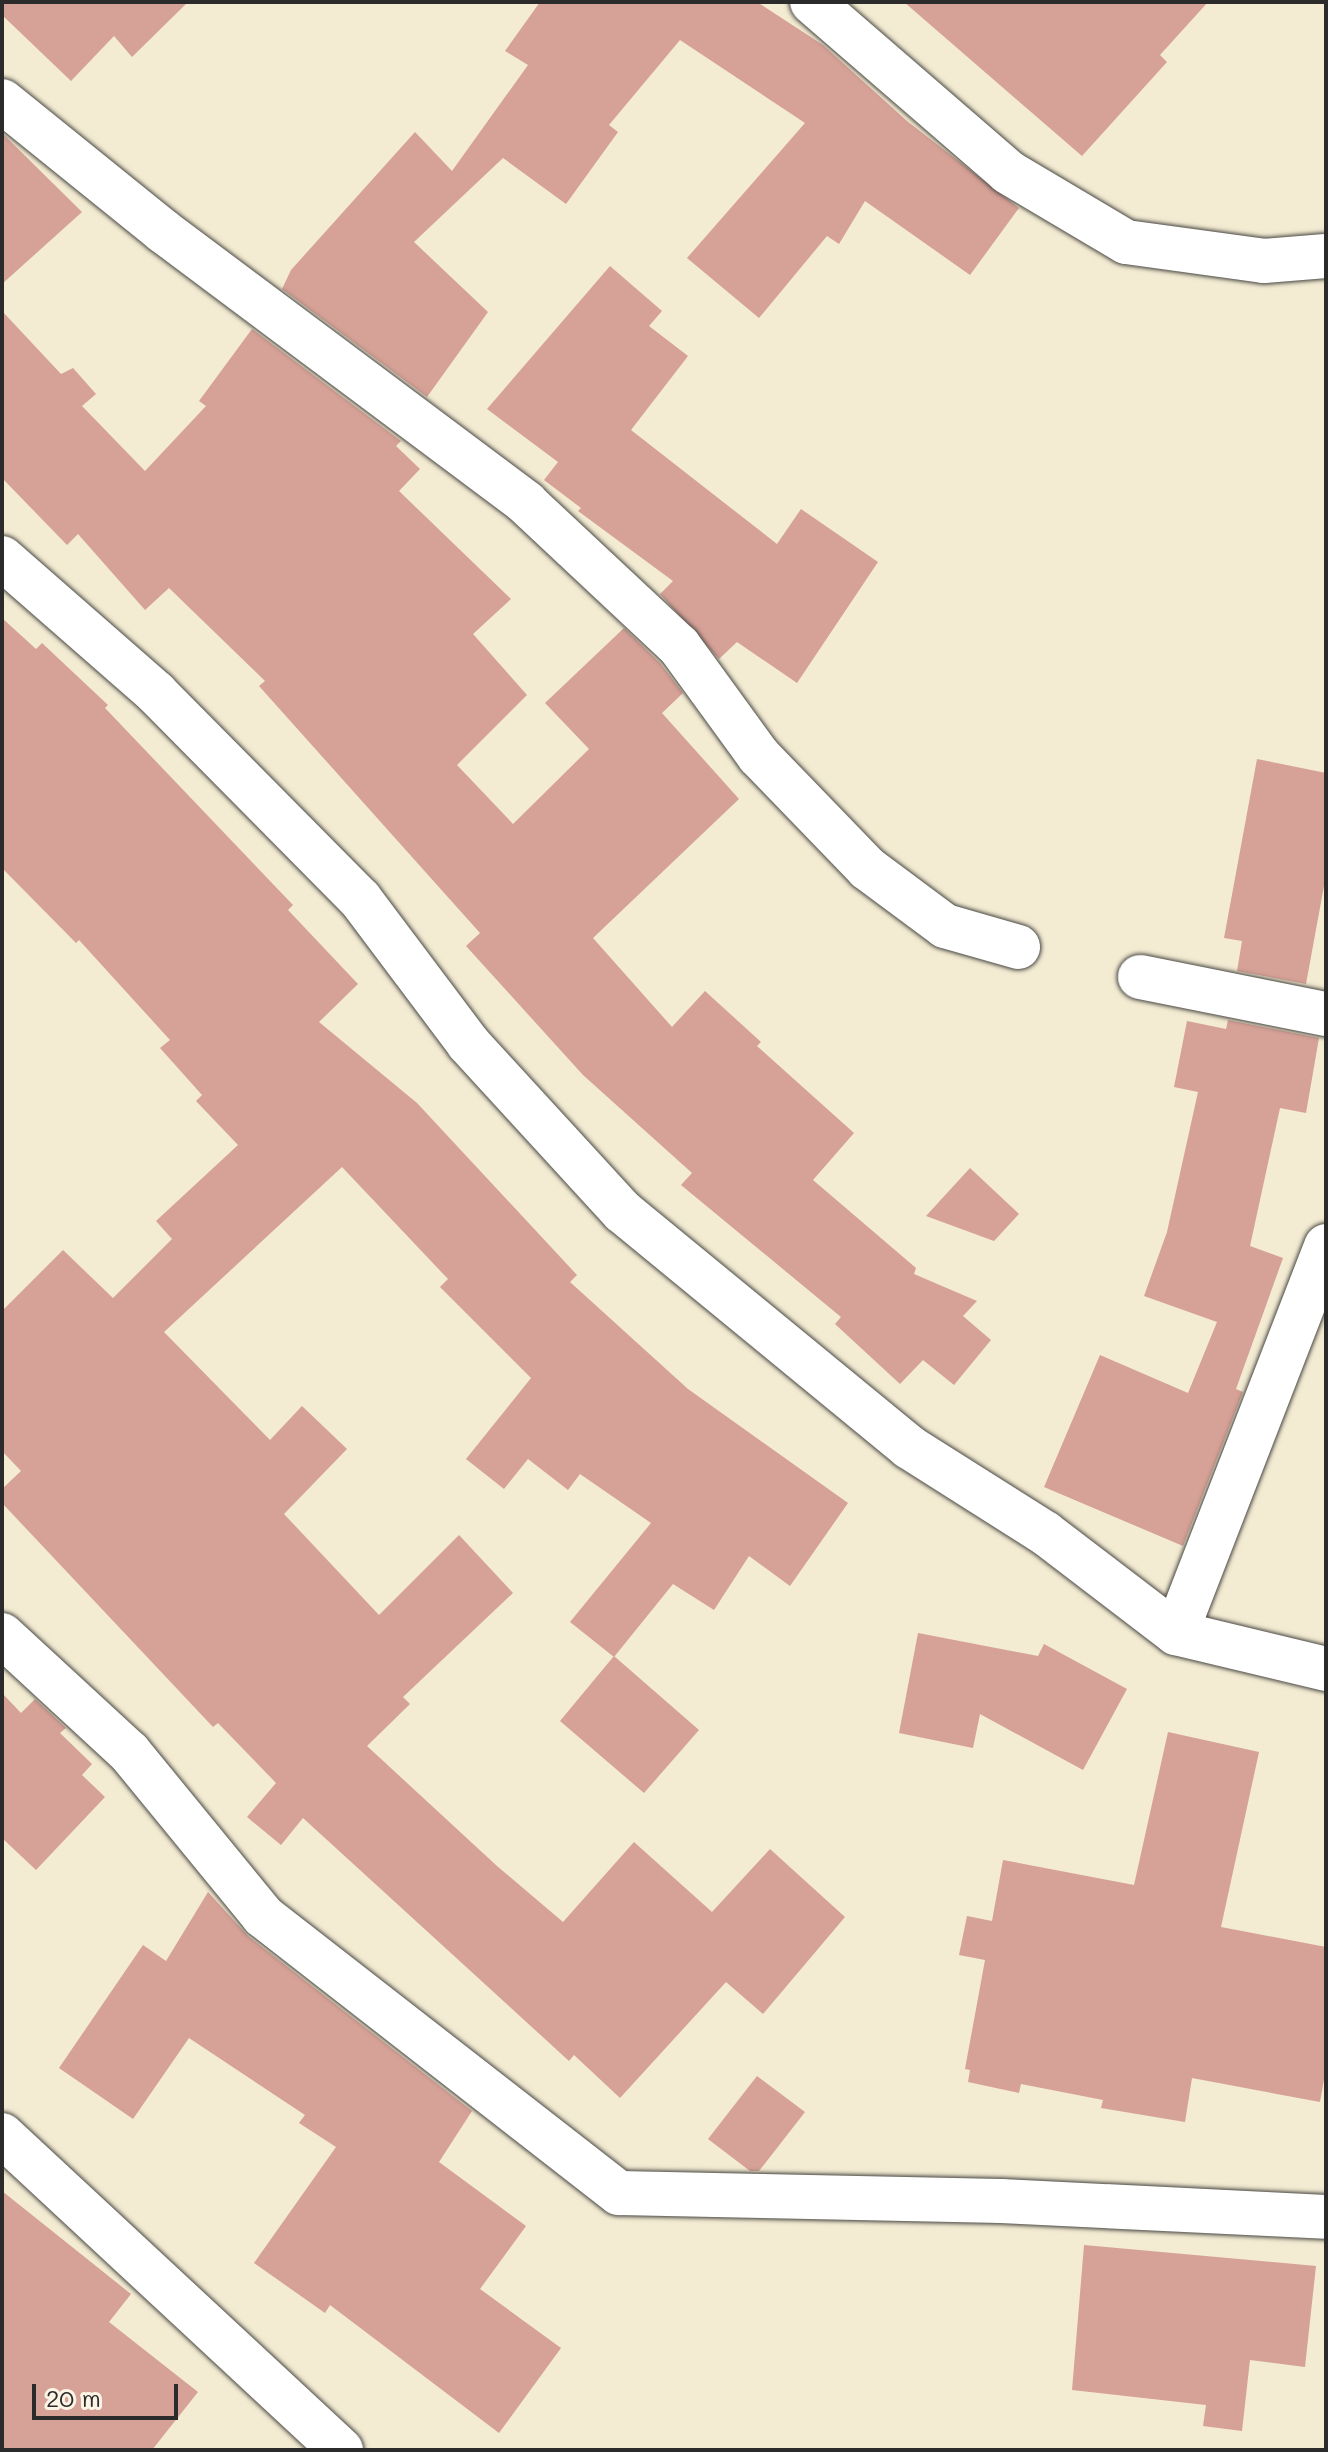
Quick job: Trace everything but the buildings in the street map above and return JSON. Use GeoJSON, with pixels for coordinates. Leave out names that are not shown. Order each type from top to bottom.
{"type":"FeatureCollection","features":[{"type":"Feature","properties":{"kind":"street"},"geometry":{"type":"LineString","coordinates":[[812,2],[1008,172],[1126,242],[1264,261],[1326,256]]}},
{"type":"Feature","properties":{"kind":"street"},"geometry":{"type":"LineString","coordinates":[[2,101],[163,231],[526,503],[679,646],[759,756],[867,868],[945,926],[1018,947]]}},
{"type":"Feature","properties":{"kind":"street"},"geometry":{"type":"LineString","coordinates":[[2,558],[156,693],[360,899],[468,1043],[623,1212],[909,1447],[1045,1533],[1176,1633],[1326,1669]]}},
{"type":"Feature","properties":{"kind":"street"},"geometry":{"type":"LineString","coordinates":[[1140,977],[1326,1014]]}},
{"type":"Feature","properties":{"kind":"street"},"geometry":{"type":"LineString","coordinates":[[1176,1633],[1326,1246]]}},
{"type":"Feature","properties":{"kind":"street"},"geometry":{"type":"LineString","coordinates":[[2,1635],[129,1752],[263,1916],[619,2193],[1001,2201],[1326,2217]]}},
{"type":"Feature","properties":{"kind":"street"},"geometry":{"type":"LineString","coordinates":[[2,2135],[341,2450]]}}]}
